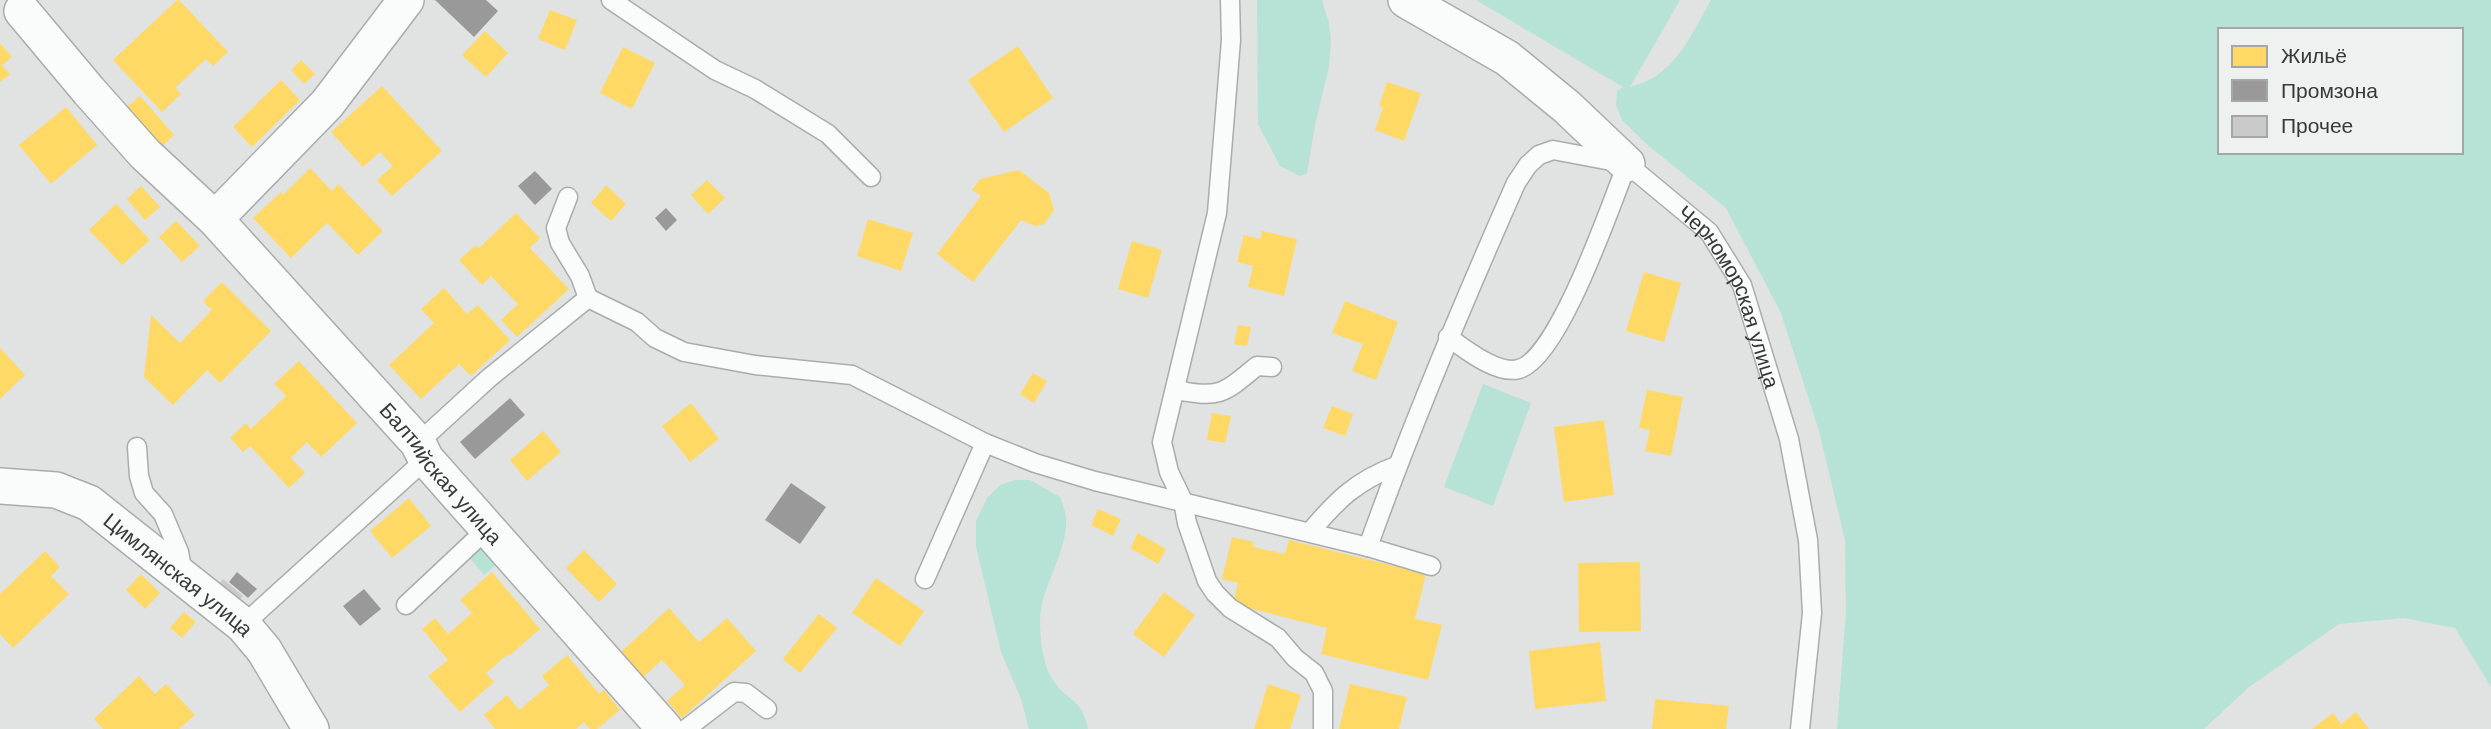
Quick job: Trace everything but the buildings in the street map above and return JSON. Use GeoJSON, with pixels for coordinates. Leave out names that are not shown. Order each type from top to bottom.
{"type":"FeatureCollection","features":[{"type":"Feature","properties":{"kind":"street"},"geometry":{"type":"LineString","coordinates":[[215,219],[327,104],[406,0]]}},
{"type":"Feature","properties":{"kind":"street","name":"Черноморская улица"},"geometry":{"type":"LineString","coordinates":[[1406,0],[1507,58],[1567,107],[1628,164]]}},
{"type":"Feature","properties":{"kind":"street","name":"Балтийская улица"},"geometry":{"type":"LineString","coordinates":[[22,11],[145,154],[215,219],[665,729]]}},
{"type":"Feature","properties":{"kind":"street","name":"Цимлянская улица"},"geometry":{"type":"LineString","coordinates":[[0,486],[56,491],[89,503],[184,577],[243,625],[264,650],[311,729]]}},
{"type":"Feature","properties":{"kind":"lane"},"geometry":{"type":"LineString","coordinates":[[611,0],[715,70],[755,89],[828,134],[871,177]]}},
{"type":"Feature","properties":{"kind":"lane"},"geometry":{"type":"LineString","coordinates":[[1230,0],[1231,40],[1217,213],[1163,442],[1169,472],[1183,501],[1187,523],[1207,581],[1230,608],[1278,638],[1295,658],[1314,673],[1322,691],[1323,729]]}},
{"type":"Feature","properties":{"kind":"lane"},"geometry":{"type":"LineString","coordinates":[[1368,547],[1396,467],[1448,337],[1516,183],[1528,165],[1539,155],[1553,150],[1628,164],[1582,277],[1553,336],[1532,363],[1517,370],[1492,365],[1448,337]]}},
{"type":"Feature","properties":{"kind":"lane","name":"Черноморская улица"},"geometry":{"type":"LineString","coordinates":[[1628,164],[1709,232],[1742,285],[1755,326],[1789,439],[1808,540],[1812,613],[1800,729]]}},
{"type":"Feature","properties":{"kind":"lane"},"geometry":{"type":"LineString","coordinates":[[568,197],[556,228],[559,243],[580,276],[588,298],[637,322],[655,338],[684,352],[755,365],[852,375],[985,443],[1035,463],[1095,481],[1368,547],[1431,566]]}},
{"type":"Feature","properties":{"kind":"lane"},"geometry":{"type":"LineString","coordinates":[[243,625],[422,451],[489,378],[588,298]]}},
{"type":"Feature","properties":{"kind":"lane"},"geometry":{"type":"LineString","coordinates":[[1175,390],[1217,395],[1229,389],[1257,366],[1272,367]]}},
{"type":"Feature","properties":{"kind":"lane"},"geometry":{"type":"LineString","coordinates":[[925,579],[985,443]]}},
{"type":"Feature","properties":{"kind":"lane"},"geometry":{"type":"LineString","coordinates":[[137,447],[139,476],[144,493],[163,514],[180,552],[184,577]]}},
{"type":"Feature","properties":{"kind":"lane"},"geometry":{"type":"LineString","coordinates":[[1310,532],[1334,503],[1353,486],[1370,476],[1396,467]]}},
{"type":"Feature","properties":{"kind":"lane"},"geometry":{"type":"LineString","coordinates":[[406,605],[487,529]]}},
{"type":"Feature","properties":{"kind":"lane"},"geometry":{"type":"LineString","coordinates":[[686,729],[734,692],[746,693],[767,709]]}},
{"type":"Feature","properties":{"kind":"green space"},"geometry":{"type":"Polygon","coordinates":[[[1257,0],[1322,0],[1329,23],[1329,66],[1307,173],[1300,176],[1280,166],[1258,124],[1257,0]]]}},
{"type":"Feature","properties":{"kind":"green space"},"geometry":{"type":"Polygon","coordinates":[[[1476,0],[1680,0],[1630,87],[1645,82],[1669,65],[1688,41],[1711,0],[2491,0],[2491,687],[2455,628],[2404,618],[2339,624],[2249,687],[2204,729],[1837,729],[1846,611],[1845,540],[1819,431],[1781,313],[1726,208],[1644,142],[1622,120],[1616,105],[1617,91],[1623,87],[1476,0]]]}},
{"type":"Feature","properties":{"kind":"green space"},"geometry":{"type":"Polygon","coordinates":[[[1483,384],[1531,403],[1493,506],[1444,487],[1483,384]]]}},
{"type":"Feature","properties":{"kind":"green space"},"geometry":{"type":"Polygon","coordinates":[[[1015,480],[1030,480],[1060,497],[1064,510],[1066,517],[1063,544],[1041,607],[1041,637],[1045,662],[1051,677],[1079,706],[1088,729],[1029,729],[1021,699],[1001,652],[976,546],[976,521],[987,498],[1000,485],[1015,480]]]}},
{"type":"Feature","properties":{"kind":"green space"},"geometry":{"type":"Polygon","coordinates":[[[486,542],[502,560],[484,575],[469,557],[486,542]]]}}]}
